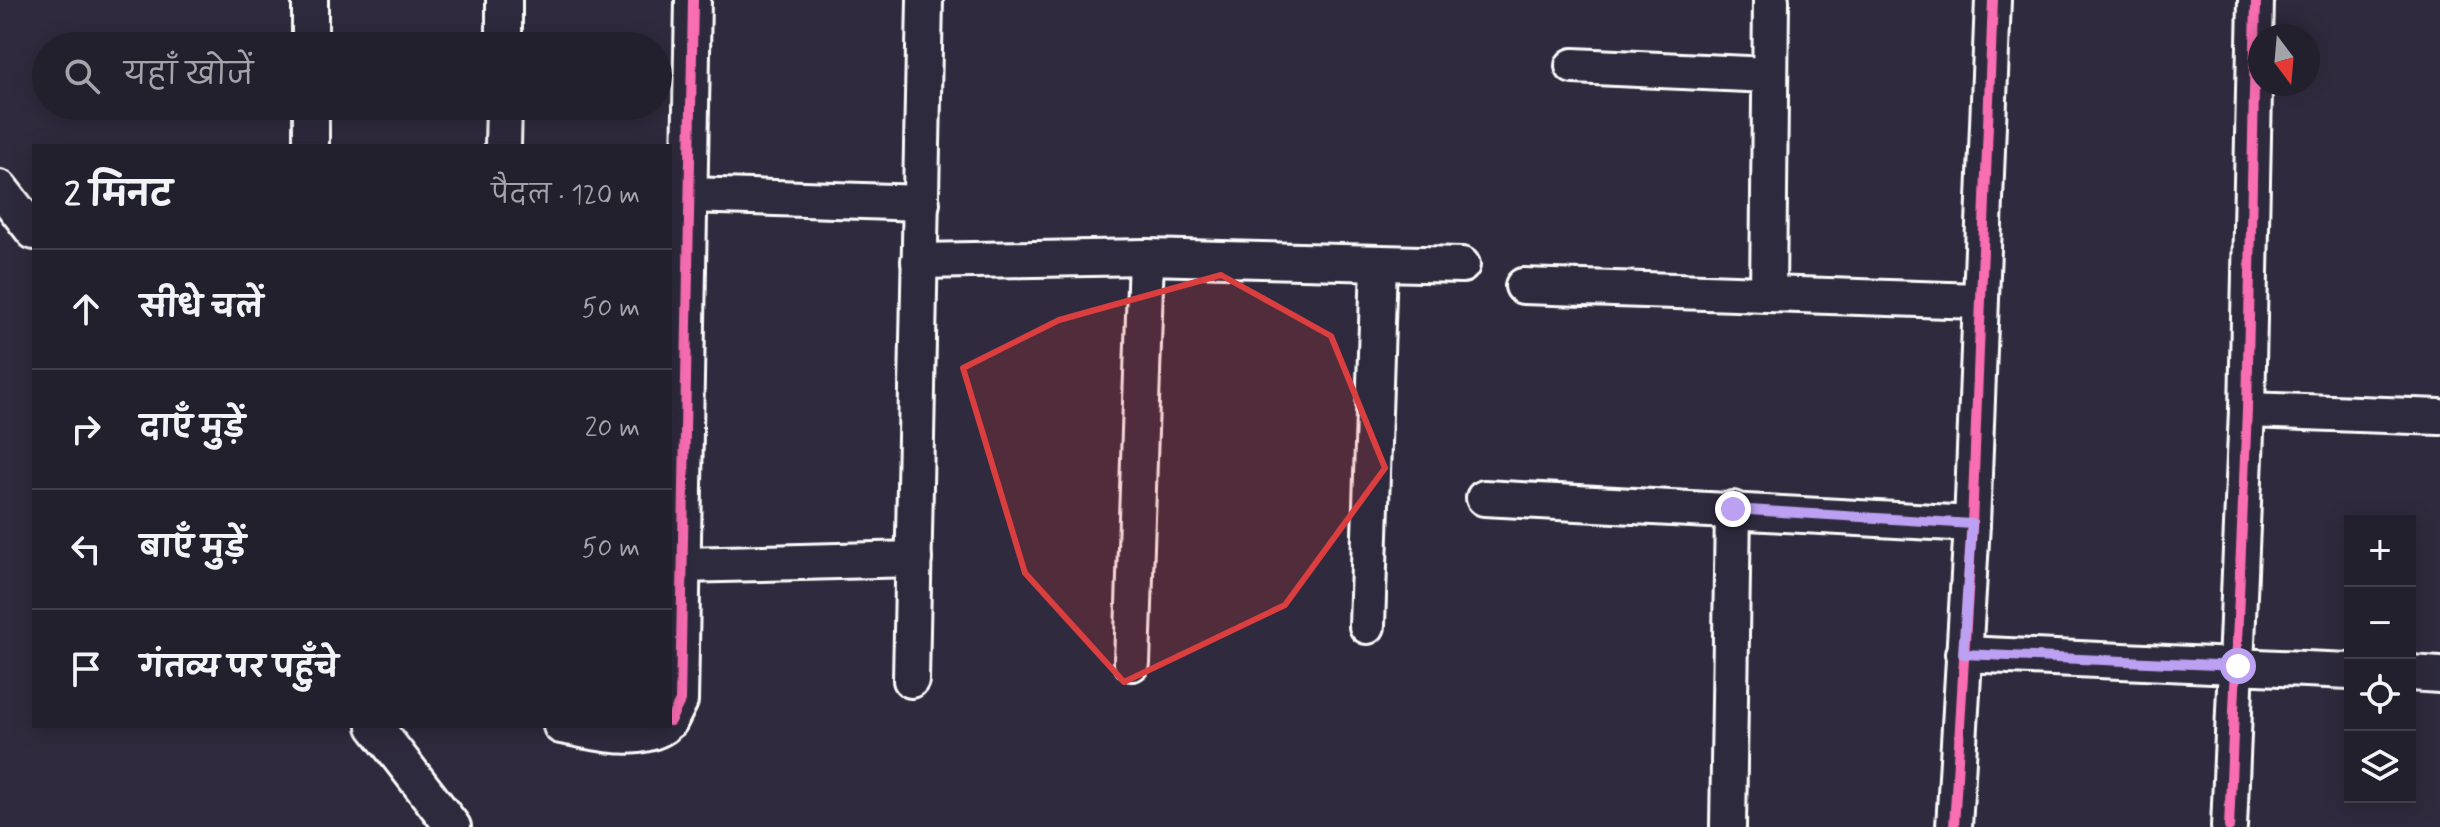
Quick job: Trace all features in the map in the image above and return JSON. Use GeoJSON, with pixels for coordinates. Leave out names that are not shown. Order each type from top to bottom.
{"type":"FeatureCollection","features":[{"type":"Feature","properties":{"kind":"street"},"geometry":{"type":"LineString","coordinates":[[310,0],[310,32]]}},
{"type":"Feature","properties":{"kind":"street"},"geometry":{"type":"LineString","coordinates":[[504,0],[504,32]]}},
{"type":"Feature","properties":{"kind":"street"},"geometry":{"type":"LineString","coordinates":[[672,717],[680,701],[693,0]]}},
{"type":"Feature","properties":{"kind":"street"},"geometry":{"type":"LineString","coordinates":[[911,680],[925,0]]}},
{"type":"Feature","properties":{"kind":"street"},"geometry":{"type":"LineString","coordinates":[[1768,293],[1771,0]]}},
{"type":"Feature","properties":{"kind":"street"},"geometry":{"type":"LineString","coordinates":[[1954,827],[1972,524],[1993,0]]}},
{"type":"Feature","properties":{"kind":"street"},"geometry":{"type":"LineString","coordinates":[[2229,827],[2247,410],[2256,0]]}},
{"type":"Feature","properties":{"kind":"street"},"geometry":{"type":"LineString","coordinates":[[1573,66],[1769,75]]}},
{"type":"Feature","properties":{"kind":"street"},"geometry":{"type":"LineString","coordinates":[[311,120],[311,144]]}},
{"type":"Feature","properties":{"kind":"street"},"geometry":{"type":"LineString","coordinates":[[503,144],[504,120]]}},
{"type":"Feature","properties":{"kind":"street"},"geometry":{"type":"LineString","coordinates":[[0,188],[32,229]]}},
{"type":"Feature","properties":{"kind":"street"},"geometry":{"type":"LineString","coordinates":[[690,195],[922,203]]}},
{"type":"Feature","properties":{"kind":"street"},"geometry":{"type":"LineString","coordinates":[[919,261],[1146,257],[1462,265]]}},
{"type":"Feature","properties":{"kind":"street"},"geometry":{"type":"LineString","coordinates":[[1132,663],[1146,257]]}},
{"type":"Feature","properties":{"kind":"street"},"geometry":{"type":"LineString","coordinates":[[1367,626],[1379,263]]}},
{"type":"Feature","properties":{"kind":"street"},"geometry":{"type":"LineString","coordinates":[[1523,286],[1979,301]]}},
{"type":"Feature","properties":{"kind":"street"},"geometry":{"type":"LineString","coordinates":[[2247,410],[2440,417]]}},
{"type":"Feature","properties":{"kind":"street"},"geometry":{"type":"LineString","coordinates":[[1484,498],[1972,524]]}},
{"type":"Feature","properties":{"kind":"street"},"geometry":{"type":"LineString","coordinates":[[1728,827],[1733,509]]}},
{"type":"Feature","properties":{"kind":"street"},"geometry":{"type":"LineString","coordinates":[[682,565],[914,559]]}},
{"type":"Feature","properties":{"kind":"street"},"geometry":{"type":"LineString","coordinates":[[1963,654],[2344,671]]}},
{"type":"Feature","properties":{"kind":"street"},"geometry":{"type":"LineString","coordinates":[[2416,673],[2440,675]]}},
{"type":"Feature","properties":{"kind":"street"},"geometry":{"type":"LineString","coordinates":[[377,728],[453,827]]}},
{"type":"Feature","properties":{"kind":"street"},"geometry":{"type":"LineString","coordinates":[[574,728],[639,735],[658,728]]}},
{"type":"Feature","properties":{"kind":"highlighted area"},"geometry":{"type":"Polygon","coordinates":[[[1221,275],[1331,336],[1385,468],[1285,605],[1124,682],[1025,573],[963,368],[1059,320],[1221,275]]]}},
{"type":"Feature","properties":{"kind":"cycle path"},"geometry":{"type":"LineString","coordinates":[[672,717],[680,701],[693,0]]}},
{"type":"Feature","properties":{"kind":"cycle path"},"geometry":{"type":"LineString","coordinates":[[1954,827],[1972,524],[1993,0]]}},
{"type":"Feature","properties":{"kind":"cycle path"},"geometry":{"type":"LineString","coordinates":[[2229,827],[2247,410],[2256,0]]}},
{"type":"Feature","properties":{"kind":"route"},"geometry":{"type":"LineString","coordinates":[[1733,509],[1972,524],[1963,654],[2238,666]]}}]}
